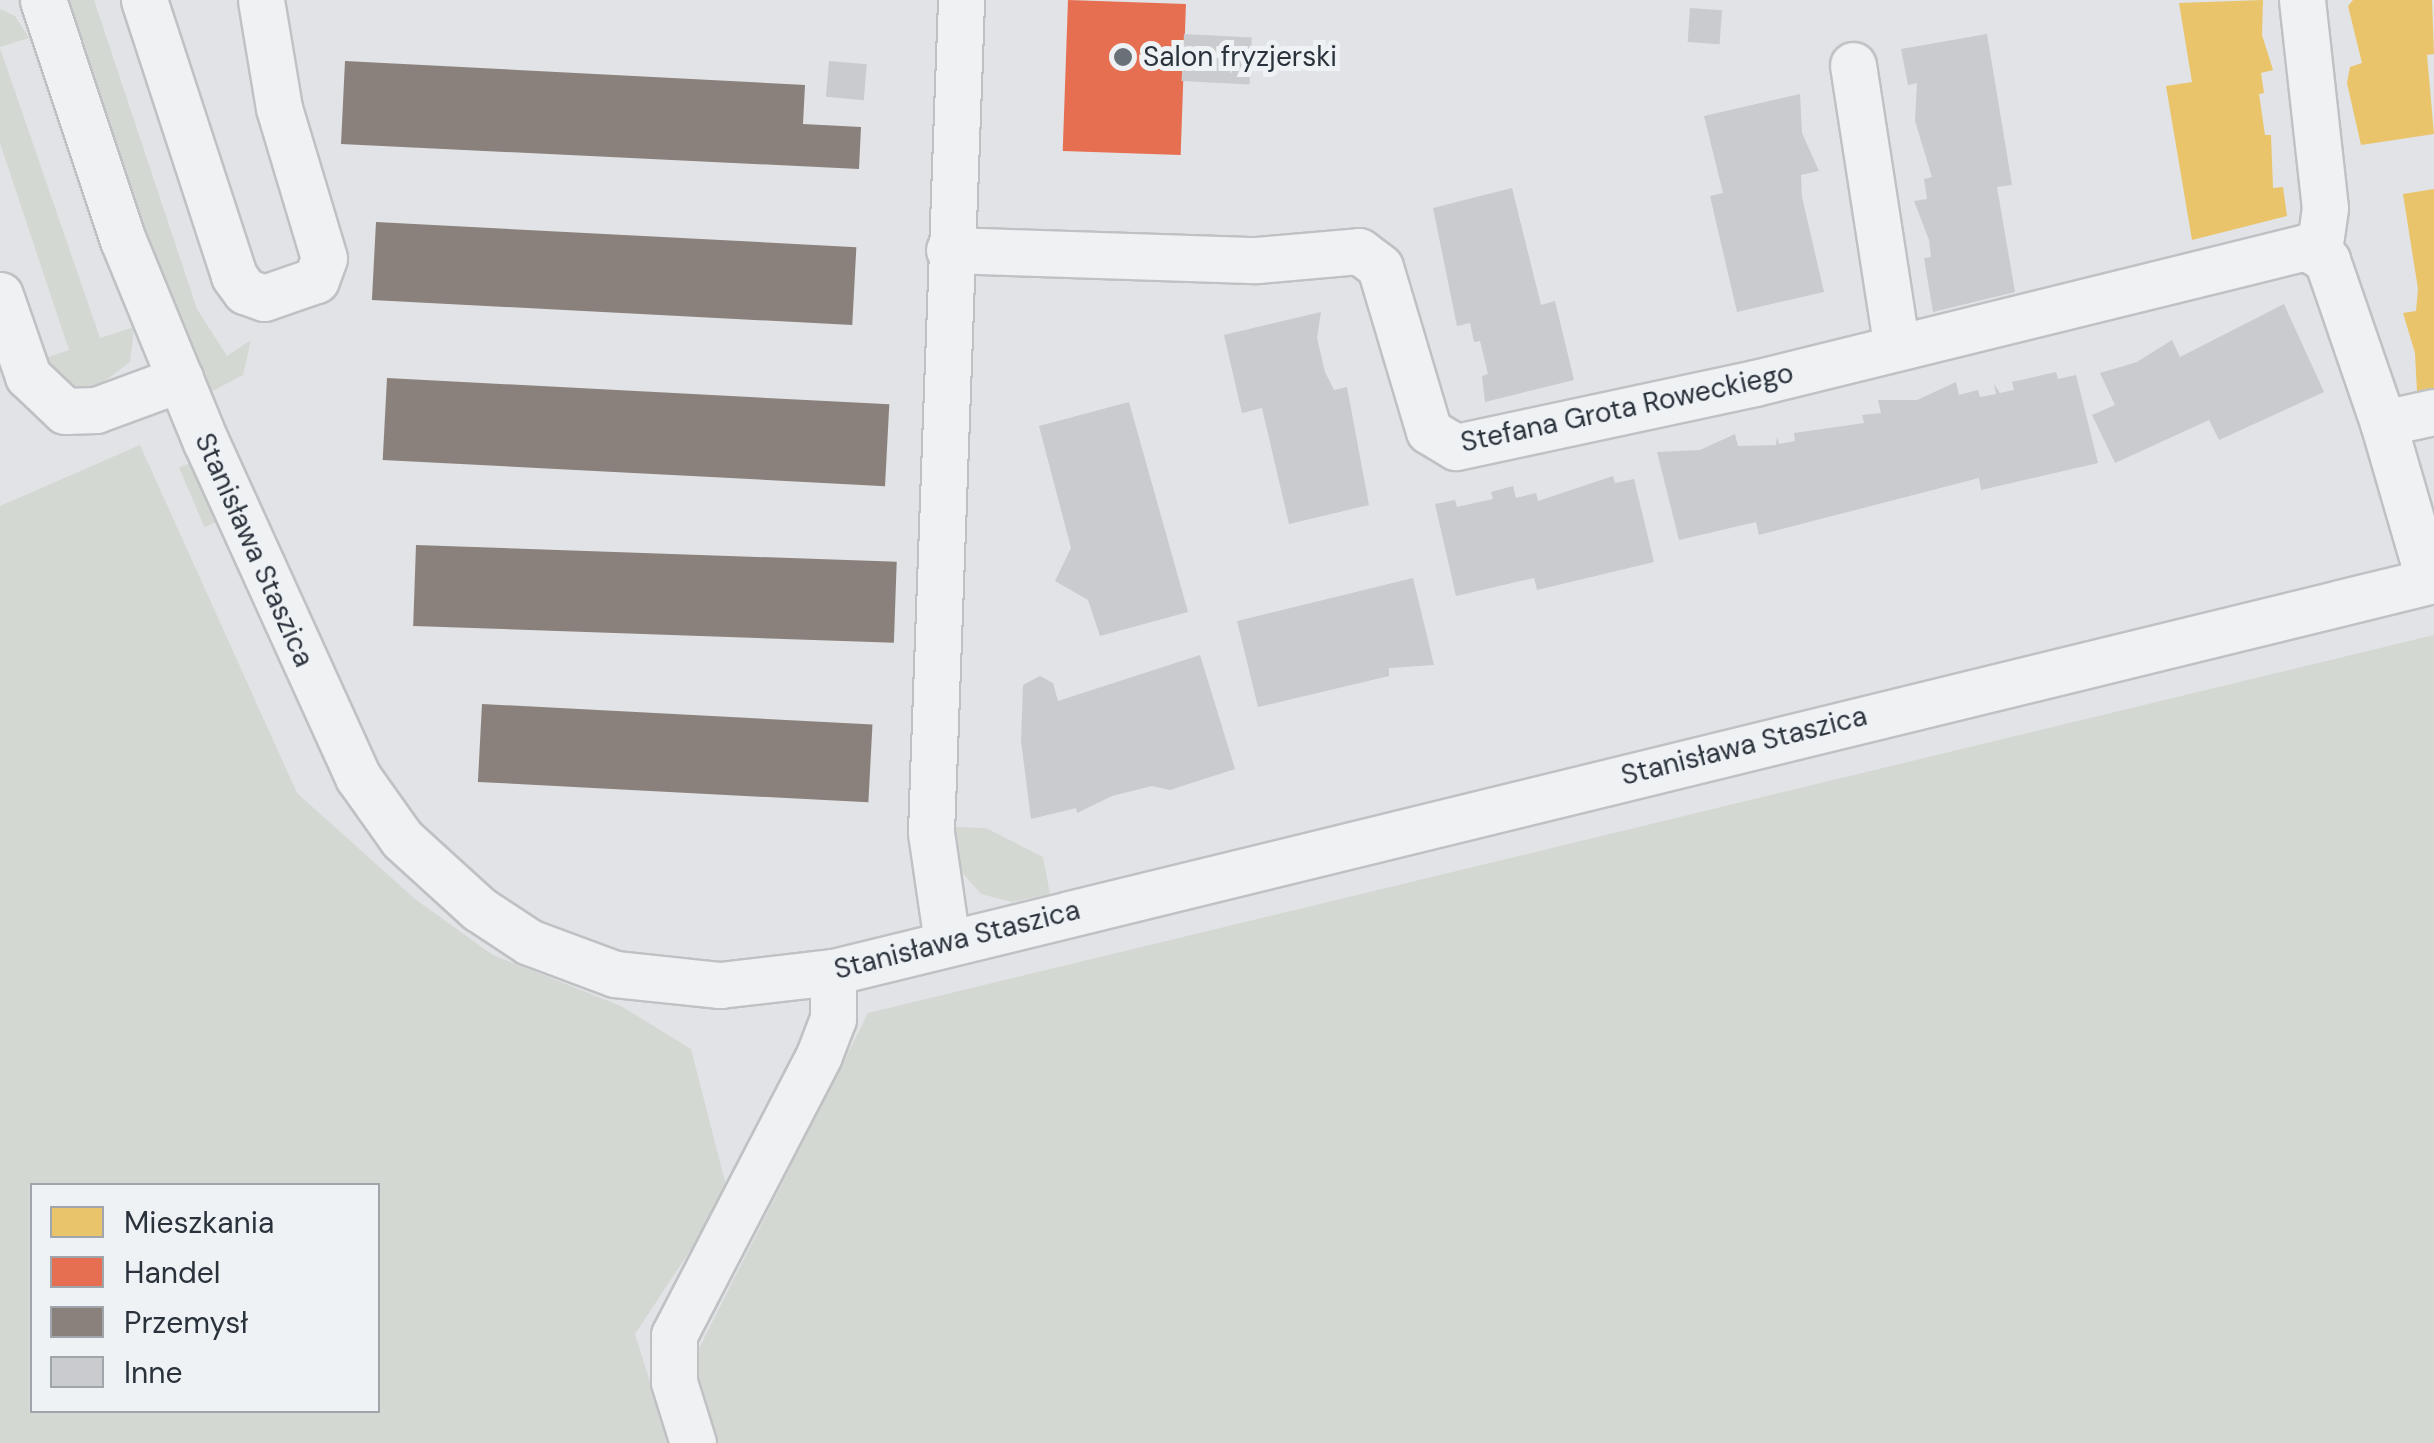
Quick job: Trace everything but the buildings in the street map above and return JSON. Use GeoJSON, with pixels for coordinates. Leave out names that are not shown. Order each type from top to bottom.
{"type":"FeatureCollection","features":[{"type":"Feature","properties":{"kind":"street","name":"Stanisława Staszica"},"geometry":{"type":"LineString","coordinates":[[43,0],[123,240],[180,379],[358,777],[426,864],[529,942],[615,974],[720,985],[833,972],[2432,580]]}},
{"type":"Feature","properties":{"kind":"street"},"geometry":{"type":"LineString","coordinates":[[144,0],[234,276],[245,291],[264,298],[316,280],[324,258],[279,108],[261,0]]}},
{"type":"Feature","properties":{"kind":"street"},"geometry":{"type":"LineString","coordinates":[[947,942],[931,832],[948,250],[960,0]]}},
{"type":"Feature","properties":{"kind":"street"},"geometry":{"type":"LineString","coordinates":[[2302,0],[2324,208],[2319,250],[2383,422],[2432,580]]}},
{"type":"Feature","properties":{"kind":"street"},"geometry":{"type":"LineString","coordinates":[[1853,65],[1897,348]]}},
{"type":"Feature","properties":{"kind":"street","name":"Stefana Grota Roweckiego"},"geometry":{"type":"LineString","coordinates":[[948,250],[1257,260],[1359,252],[1380,268],[1429,431],[1456,447],[1897,348],[2270,252],[2319,250]]}},
{"type":"Feature","properties":{"kind":"street"},"geometry":{"type":"LineString","coordinates":[[0,295],[28,376],[65,411],[96,410],[180,379]]}},
{"type":"Feature","properties":{"kind":"street"},"geometry":{"type":"LineString","coordinates":[[2383,422],[2434,412]]}},
{"type":"Feature","properties":{"kind":"street"},"geometry":{"type":"LineString","coordinates":[[693,1443],[674,1382],[674,1335],[827,1037],[836,1004],[833,972]]}},
{"type":"Feature","properties":{"kind":"shaded area"},"geometry":{"type":"Polygon","coordinates":[[[62,0],[94,0],[197,309],[227,356],[251,340],[243,375],[207,394],[168,303],[62,0]]]}},
{"type":"Feature","properties":{"kind":"shaded area"},"geometry":{"type":"Polygon","coordinates":[[[0,9],[15,16],[29,38],[0,47],[0,9]]]}},
{"type":"Feature","properties":{"kind":"shaded area"},"geometry":{"type":"Polygon","coordinates":[[[0,48],[100,338],[134,327],[130,362],[98,386],[67,386],[42,359],[69,350],[0,143],[0,48]]]}},
{"type":"Feature","properties":{"kind":"shaded area"},"geometry":{"type":"Polygon","coordinates":[[[140,445],[297,793],[415,899],[493,955],[621,1006],[691,1049],[728,1193],[635,1334],[669,1443],[0,1443],[0,506],[140,445]]]}},
{"type":"Feature","properties":{"kind":"shaded area"},"geometry":{"type":"Polygon","coordinates":[[[192,462],[217,522],[205,527],[179,467],[192,462]]]}},
{"type":"Feature","properties":{"kind":"shaded area"},"geometry":{"type":"Polygon","coordinates":[[[2434,635],[2434,1443],[715,1443],[690,1366],[868,1013],[2434,635]]]}},
{"type":"Feature","properties":{"kind":"shaded area"},"geometry":{"type":"Polygon","coordinates":[[[951,827],[986,828],[1043,857],[1050,894],[1012,902],[981,894],[952,861],[951,827]]]}},
{"type":"Feature","properties":{"kind":"place","name":"Salon fryzjerski"},"geometry":{"type":"Point","coordinates":[1123,57]}}]}
